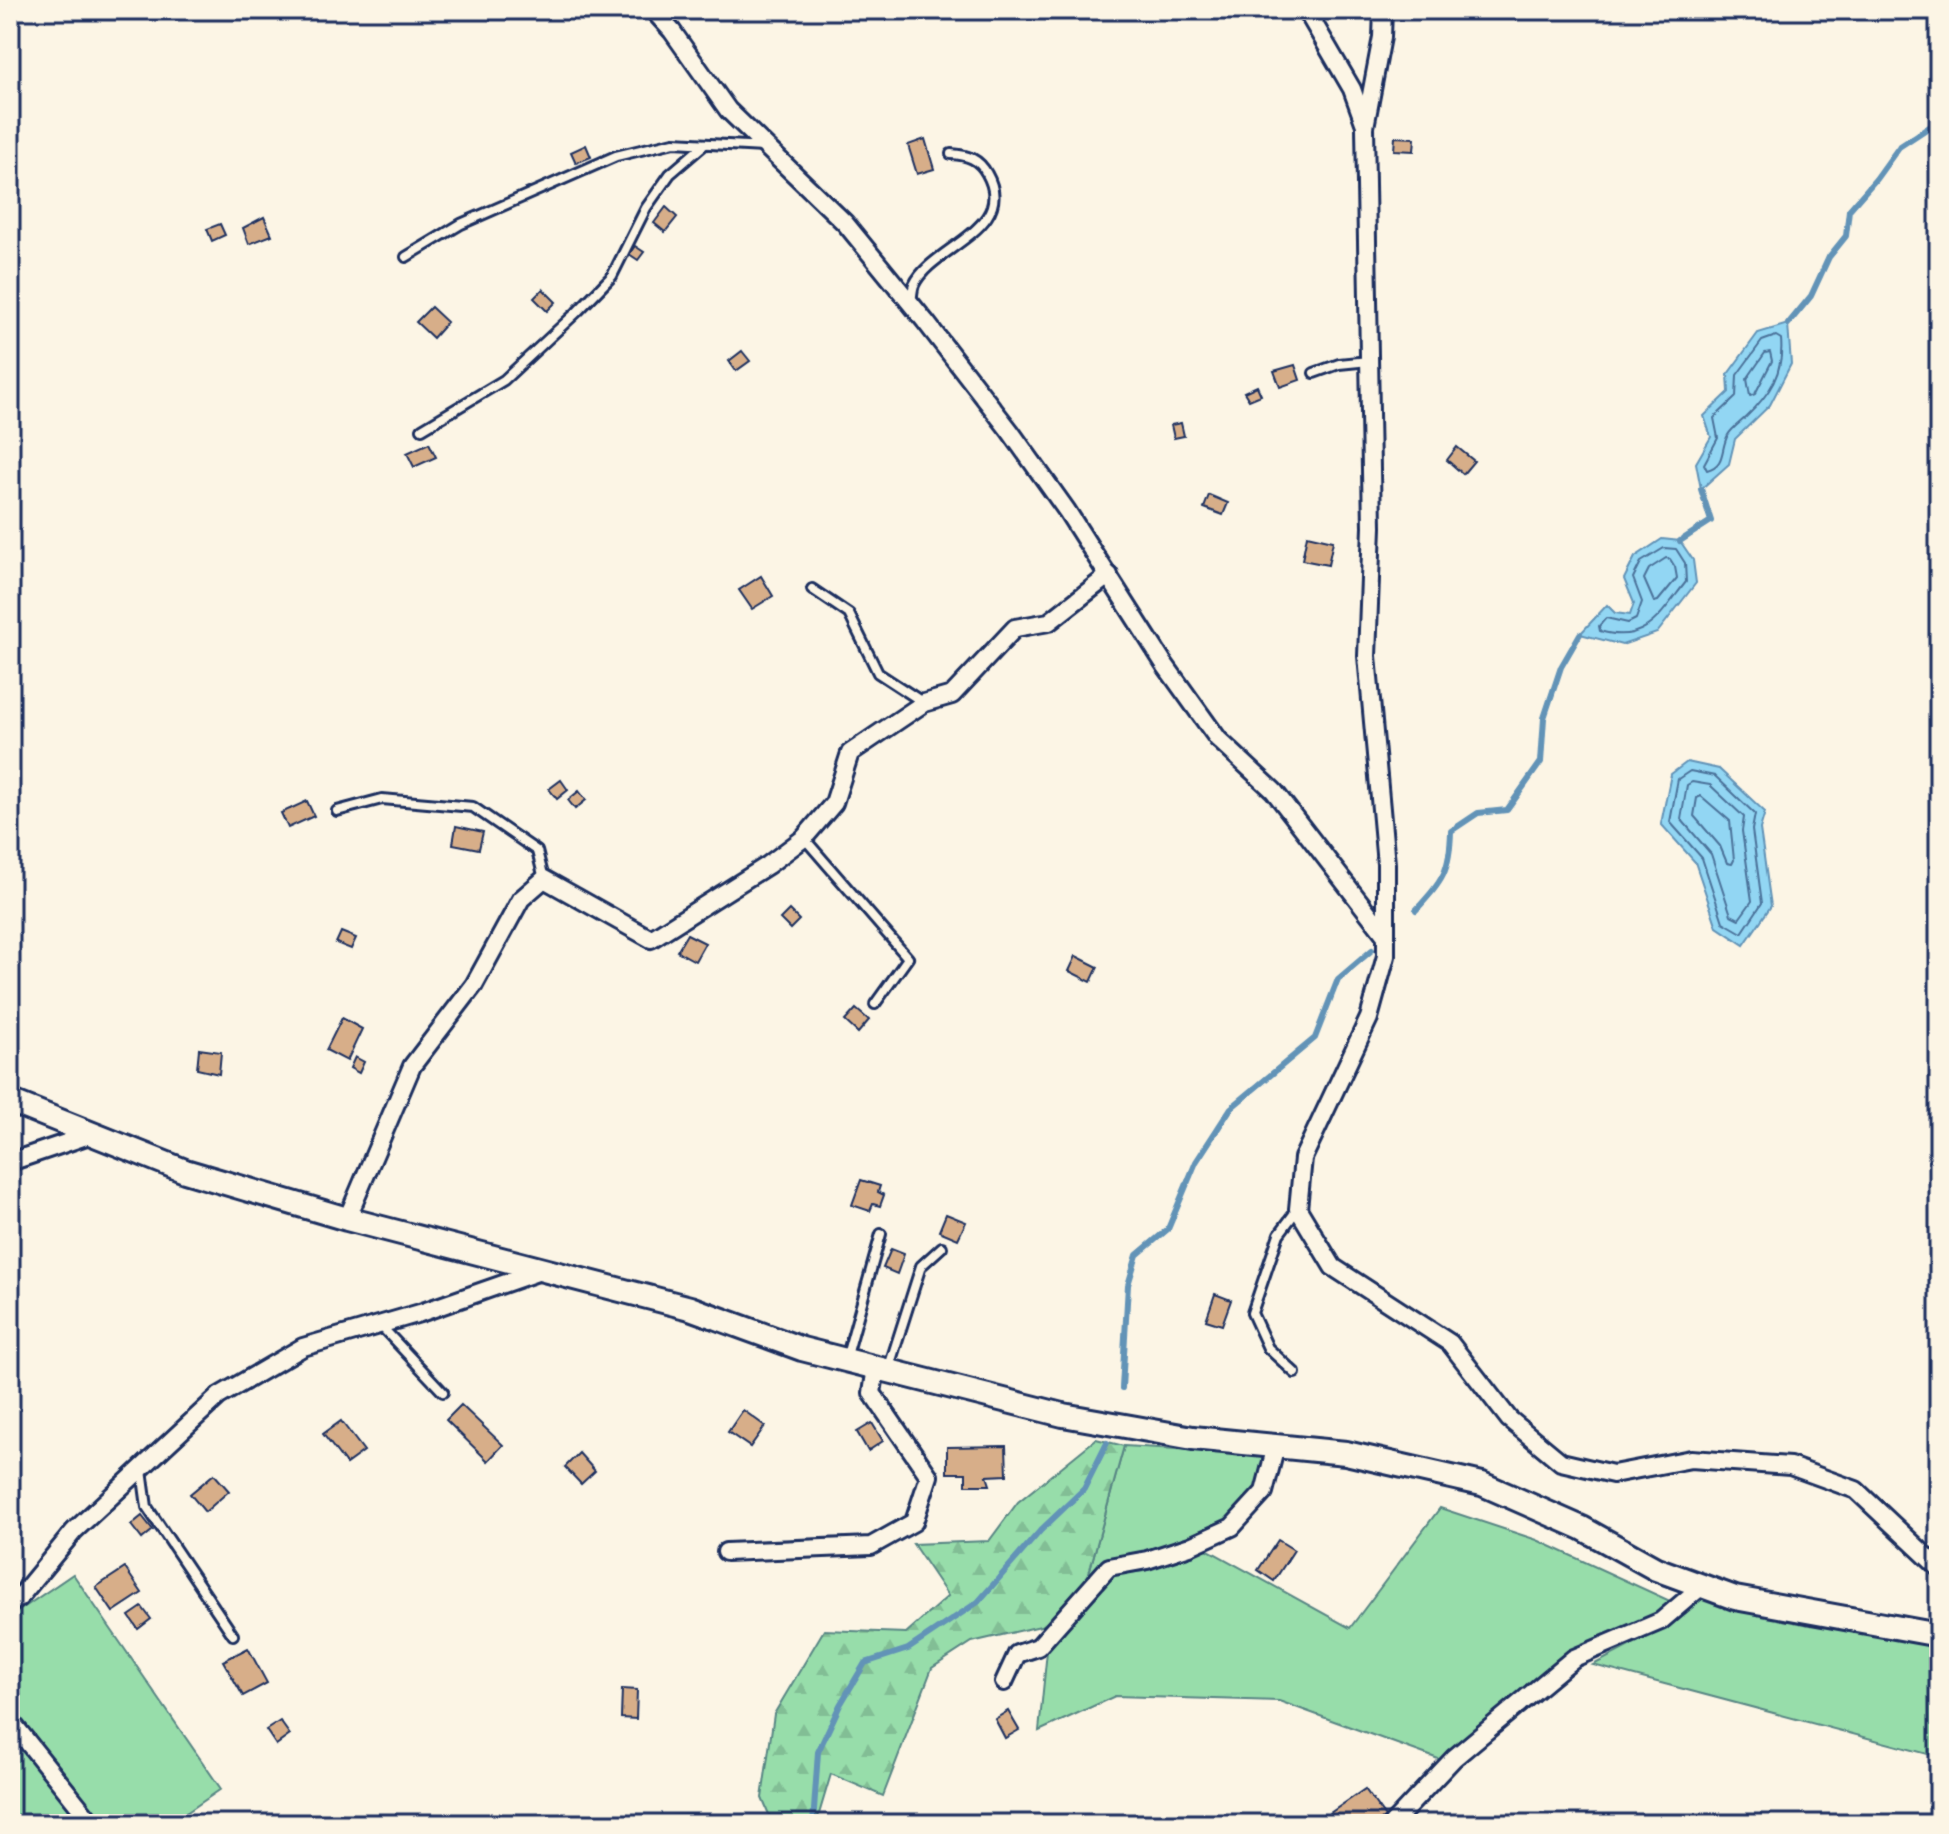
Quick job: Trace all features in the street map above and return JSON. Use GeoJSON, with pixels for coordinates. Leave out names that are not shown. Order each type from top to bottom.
{"type":"FeatureCollection","features":[{"type":"Feature","properties":{"kind":"street"},"geometry":{"type":"LineString","coordinates":[[653,10],[672,31],[728,110],[845,223],[911,304],[1010,431],[1109,575],[1165,665],[1218,739],[1274,791],[1386,936]]}},
{"type":"Feature","properties":{"kind":"street"},"geometry":{"type":"LineString","coordinates":[[1306,10],[1352,89],[1365,127]]}},
{"type":"Feature","properties":{"kind":"street"},"geometry":{"type":"LineString","coordinates":[[1383,10],[1382,37],[1365,127],[1372,527],[1367,656],[1386,864],[1386,956],[1369,1018],[1303,1158],[1298,1209],[1333,1267],[1450,1343],[1509,1419],[1561,1462],[1613,1474],[1691,1459],[1790,1466],[1856,1490],[1939,1568]]}},
{"type":"Feature","properties":{"kind":"street"},"geometry":{"type":"LineString","coordinates":[[347,1219],[412,1066],[474,985],[521,899],[544,879],[651,939],[768,865],[804,838],[834,803],[850,753],[924,703],[952,695],[1015,628],[1049,622],[1109,575]]}},
{"type":"Feature","properties":{"kind":"street"},"geometry":{"type":"LineString","coordinates":[[10,1101],[185,1171],[347,1219],[690,1308],[802,1349],[1063,1415],[1193,1438],[1346,1453],[1482,1484],[1582,1528],[1656,1569],[1735,1598],[1939,1635]]}},
{"type":"Feature","properties":{"kind":"street"},"geometry":{"type":"LineString","coordinates":[[10,1162],[95,1133]]}},
{"type":"Feature","properties":{"kind":"street"},"geometry":{"type":"LineString","coordinates":[[10,1604],[19,1598],[74,1531],[219,1396],[303,1347],[543,1270]]}},
{"type":"Feature","properties":{"kind":"street"},"geometry":{"type":"LineString","coordinates":[[726,1552],[871,1546],[914,1522],[929,1476],[872,1393],[882,1369]]}},
{"type":"Feature","properties":{"kind":"street"},"geometry":{"type":"LineString","coordinates":[[1004,1682],[1017,1654],[1038,1647],[1109,1567],[1147,1560],[1190,1546],[1232,1527],[1264,1492],[1276,1446]]}},
{"type":"Feature","properties":{"kind":"street"},"geometry":{"type":"LineString","coordinates":[[1392,1824],[1454,1758],[1574,1658],[1661,1621],[1702,1586]]}},
{"type":"Feature","properties":{"kind":"street"},"geometry":{"type":"LineString","coordinates":[[10,1720],[93,1824]]}},
{"type":"Feature","properties":{"kind":"lane"},"geometry":{"type":"LineString","coordinates":[[406,257],[461,224],[616,156],[674,142],[768,148]]}},
{"type":"Feature","properties":{"kind":"lane"},"geometry":{"type":"LineString","coordinates":[[422,429],[504,380],[577,312],[612,276],[646,208],[670,174],[705,144]]}},
{"type":"Feature","properties":{"kind":"lane"},"geometry":{"type":"LineString","coordinates":[[911,304],[914,284],[928,267],[980,226],[994,203],[993,184],[984,168],[969,155],[951,154]]}},
{"type":"Feature","properties":{"kind":"lane"},"geometry":{"type":"LineString","coordinates":[[1314,373],[1339,364],[1369,361]]}},
{"type":"Feature","properties":{"kind":"lane"},"geometry":{"type":"LineString","coordinates":[[812,589],[849,614],[878,673],[924,703]]}},
{"type":"Feature","properties":{"kind":"lane"},"geometry":{"type":"LineString","coordinates":[[337,811],[382,799],[473,807],[537,851],[544,879]]}},
{"type":"Feature","properties":{"kind":"lane"},"geometry":{"type":"LineString","coordinates":[[804,838],[908,958],[875,1004]]}},
{"type":"Feature","properties":{"kind":"lane"},"geometry":{"type":"LineString","coordinates":[[1295,1373],[1268,1348],[1252,1313],[1279,1234],[1298,1209]]}},
{"type":"Feature","properties":{"kind":"lane"},"geometry":{"type":"LineString","coordinates":[[846,1360],[881,1234]]}},
{"type":"Feature","properties":{"kind":"lane"},"geometry":{"type":"LineString","coordinates":[[882,1369],[921,1266],[942,1247]]}},
{"type":"Feature","properties":{"kind":"lane"},"geometry":{"type":"LineString","coordinates":[[379,1324],[443,1392]]}},
{"type":"Feature","properties":{"kind":"lane"},"geometry":{"type":"LineString","coordinates":[[142,1465],[147,1507],[233,1635]]}},
{"type":"Feature","properties":{"kind":"green space"},"geometry":{"type":"Polygon","coordinates":[[[1096,1439],[1124,1446],[1087,1580],[1049,1624],[972,1642],[932,1668],[883,1796],[831,1774],[816,1824],[773,1824],[762,1798],[774,1714],[824,1630],[906,1633],[948,1596],[913,1544],[989,1541],[1018,1502],[1096,1439]]]}},
{"type":"Feature","properties":{"kind":"green space"},"geometry":{"type":"Polygon","coordinates":[[[1124,1446],[1264,1454],[1257,1491],[1225,1523],[1146,1553],[1107,1559],[1087,1580],[1124,1446]]]}},
{"type":"Feature","properties":{"kind":"green space"},"geometry":{"type":"Polygon","coordinates":[[[1440,1508],[1537,1540],[1670,1601],[1653,1616],[1567,1653],[1444,1761],[1279,1701],[1115,1696],[1039,1731],[1048,1641],[1108,1575],[1145,1571],[1205,1548],[1350,1628],[1440,1508]]]}},
{"type":"Feature","properties":{"kind":"green space"},"geometry":{"type":"Polygon","coordinates":[[[73,1574],[221,1789],[170,1824],[10,1824],[10,1617],[73,1574]]]}},
{"type":"Feature","properties":{"kind":"green space"},"geometry":{"type":"Polygon","coordinates":[[[1703,1598],[1939,1645],[1939,1757],[1593,1665],[1664,1628],[1703,1598]]]}},
{"type":"Feature","properties":{"kind":"green space"},"geometry":{"type":"Polygon","coordinates":[[[689,1815],[771,1818],[773,1824],[586,1824],[622,1818],[689,1815]]]}},
{"type":"Feature","properties":{"kind":"water"},"geometry":{"type":"Polygon","coordinates":[[[1788,324],[1791,364],[1770,405],[1735,439],[1729,464],[1701,489],[1696,463],[1711,437],[1704,416],[1729,392],[1728,374],[1758,333],[1788,324]]]}},
{"type":"Feature","properties":{"kind":"water"},"geometry":{"type":"Polygon","coordinates":[[[1662,539],[1680,541],[1693,560],[1696,583],[1657,633],[1622,645],[1580,634],[1607,605],[1615,613],[1630,615],[1634,603],[1624,579],[1635,557],[1662,539]]]}},
{"type":"Feature","properties":{"kind":"water"},"geometry":{"type":"Polygon","coordinates":[[[1687,762],[1719,769],[1765,812],[1760,829],[1771,906],[1744,945],[1717,927],[1695,862],[1661,824],[1671,774],[1687,762]]]}},
{"type":"Feature","properties":{"kind":"building"},"geometry":{"type":"Polygon","coordinates":[[[1395,137],[1415,138],[1414,151],[1394,150],[1395,137]]]}},
{"type":"Feature","properties":{"kind":"building"},"geometry":{"type":"Polygon","coordinates":[[[925,139],[934,169],[917,174],[908,145],[925,139]]]}},
{"type":"Feature","properties":{"kind":"building"},"geometry":{"type":"Polygon","coordinates":[[[586,145],[591,157],[576,163],[571,152],[586,145]]]}},
{"type":"Feature","properties":{"kind":"building"},"geometry":{"type":"Polygon","coordinates":[[[666,207],[677,217],[665,232],[654,223],[666,207]]]}},
{"type":"Feature","properties":{"kind":"building"},"geometry":{"type":"Polygon","coordinates":[[[264,217],[272,235],[249,244],[243,228],[264,217]]]}},
{"type":"Feature","properties":{"kind":"building"},"geometry":{"type":"Polygon","coordinates":[[[220,224],[225,235],[212,241],[207,229],[220,224]]]}},
{"type":"Feature","properties":{"kind":"building"},"geometry":{"type":"Polygon","coordinates":[[[635,246],[644,252],[638,260],[629,254],[635,246]]]}},
{"type":"Feature","properties":{"kind":"building"},"geometry":{"type":"Polygon","coordinates":[[[543,289],[556,302],[547,311],[534,298],[543,289]]]}},
{"type":"Feature","properties":{"kind":"building"},"geometry":{"type":"Polygon","coordinates":[[[431,307],[447,322],[433,338],[416,322],[431,307]]]}},
{"type":"Feature","properties":{"kind":"building"},"geometry":{"type":"Polygon","coordinates":[[[742,351],[750,361],[736,371],[729,361],[742,351]]]}},
{"type":"Feature","properties":{"kind":"building"},"geometry":{"type":"Polygon","coordinates":[[[1295,365],[1300,380],[1280,387],[1274,371],[1295,365]]]}},
{"type":"Feature","properties":{"kind":"building"},"geometry":{"type":"Polygon","coordinates":[[[1257,386],[1261,395],[1249,400],[1244,392],[1257,386]]]}},
{"type":"Feature","properties":{"kind":"building"},"geometry":{"type":"Polygon","coordinates":[[[1181,423],[1184,436],[1174,438],[1171,425],[1181,423]]]}},
{"type":"Feature","properties":{"kind":"building"},"geometry":{"type":"Polygon","coordinates":[[[429,443],[436,457],[414,467],[407,453],[429,443]]]}},
{"type":"Feature","properties":{"kind":"building"},"geometry":{"type":"Polygon","coordinates":[[[1457,447],[1474,461],[1463,474],[1447,460],[1457,447]]]}},
{"type":"Feature","properties":{"kind":"building"},"geometry":{"type":"Polygon","coordinates":[[[1209,495],[1228,503],[1223,515],[1204,508],[1209,495]]]}},
{"type":"Feature","properties":{"kind":"building"},"geometry":{"type":"Polygon","coordinates":[[[1307,535],[1333,541],[1328,565],[1302,560],[1307,535]]]}},
{"type":"Feature","properties":{"kind":"building"},"geometry":{"type":"Polygon","coordinates":[[[761,576],[773,596],[752,609],[739,590],[761,576]]]}},
{"type":"Feature","properties":{"kind":"building"},"geometry":{"type":"Polygon","coordinates":[[[561,780],[568,790],[557,799],[549,789],[561,780]]]}},
{"type":"Feature","properties":{"kind":"building"},"geometry":{"type":"Polygon","coordinates":[[[579,791],[586,800],[575,809],[568,800],[579,791]]]}},
{"type":"Feature","properties":{"kind":"building"},"geometry":{"type":"Polygon","coordinates":[[[307,801],[314,816],[288,828],[281,813],[307,801]]]}},
{"type":"Feature","properties":{"kind":"building"},"geometry":{"type":"Polygon","coordinates":[[[456,826],[483,832],[479,849],[453,844],[456,826]]]}},
{"type":"Feature","properties":{"kind":"building"},"geometry":{"type":"Polygon","coordinates":[[[789,910],[799,920],[790,929],[780,919],[789,910]]]}},
{"type":"Feature","properties":{"kind":"building"},"geometry":{"type":"Polygon","coordinates":[[[341,932],[356,938],[351,949],[336,943],[341,932]]]}},
{"type":"Feature","properties":{"kind":"building"},"geometry":{"type":"Polygon","coordinates":[[[687,934],[705,943],[695,961],[677,951],[687,934]]]}},
{"type":"Feature","properties":{"kind":"building"},"geometry":{"type":"Polygon","coordinates":[[[1076,956],[1098,967],[1091,982],[1069,971],[1076,956]]]}},
{"type":"Feature","properties":{"kind":"building"},"geometry":{"type":"Polygon","coordinates":[[[856,1009],[869,1020],[858,1033],[845,1021],[856,1009]]]}},
{"type":"Feature","properties":{"kind":"building"},"geometry":{"type":"Polygon","coordinates":[[[342,1018],[362,1029],[347,1061],[326,1050],[342,1018]]]}},
{"type":"Feature","properties":{"kind":"building"},"geometry":{"type":"Polygon","coordinates":[[[199,1049],[221,1052],[219,1074],[197,1069],[199,1049]]]}},
{"type":"Feature","properties":{"kind":"building"},"geometry":{"type":"Polygon","coordinates":[[[355,1057],[364,1062],[359,1073],[350,1068],[355,1057]]]}},
{"type":"Feature","properties":{"kind":"building"},"geometry":{"type":"Polygon","coordinates":[[[861,1180],[880,1186],[878,1192],[884,1195],[880,1206],[873,1204],[870,1211],[852,1205],[861,1180]]]}},
{"type":"Feature","properties":{"kind":"building"},"geometry":{"type":"Polygon","coordinates":[[[946,1214],[966,1222],[958,1239],[939,1231],[946,1214]]]}},
{"type":"Feature","properties":{"kind":"building"},"geometry":{"type":"Polygon","coordinates":[[[891,1249],[904,1254],[897,1274],[883,1268],[891,1249]]]}},
{"type":"Feature","properties":{"kind":"building"},"geometry":{"type":"Polygon","coordinates":[[[1215,1294],[1231,1300],[1222,1325],[1206,1320],[1215,1294]]]}},
{"type":"Feature","properties":{"kind":"building"},"geometry":{"type":"Polygon","coordinates":[[[461,1405],[503,1445],[488,1461],[446,1420],[461,1405]]]}},
{"type":"Feature","properties":{"kind":"building"},"geometry":{"type":"Polygon","coordinates":[[[743,1410],[765,1426],[750,1447],[728,1432],[743,1410]]]}},
{"type":"Feature","properties":{"kind":"building"},"geometry":{"type":"Polygon","coordinates":[[[341,1421],[364,1451],[346,1464],[323,1434],[341,1421]]]}},
{"type":"Feature","properties":{"kind":"building"},"geometry":{"type":"Polygon","coordinates":[[[872,1423],[883,1441],[868,1451],[857,1432],[872,1423]]]}},
{"type":"Feature","properties":{"kind":"building"},"geometry":{"type":"Polygon","coordinates":[[[1006,1446],[1007,1475],[987,1476],[990,1485],[966,1485],[966,1473],[947,1473],[947,1447],[1006,1446]]]}},
{"type":"Feature","properties":{"kind":"building"},"geometry":{"type":"Polygon","coordinates":[[[579,1453],[595,1471],[581,1484],[565,1467],[579,1453]]]}},
{"type":"Feature","properties":{"kind":"building"},"geometry":{"type":"Polygon","coordinates":[[[214,1474],[229,1491],[205,1512],[190,1494],[214,1474]]]}},
{"type":"Feature","properties":{"kind":"building"},"geometry":{"type":"Polygon","coordinates":[[[142,1516],[153,1530],[142,1539],[131,1525],[142,1516]]]}},
{"type":"Feature","properties":{"kind":"building"},"geometry":{"type":"Polygon","coordinates":[[[1278,1540],[1294,1550],[1274,1581],[1258,1570],[1278,1540]]]}},
{"type":"Feature","properties":{"kind":"building"},"geometry":{"type":"Polygon","coordinates":[[[125,1568],[142,1593],[113,1612],[96,1587],[125,1568]]]}},
{"type":"Feature","properties":{"kind":"building"},"geometry":{"type":"Polygon","coordinates":[[[142,1607],[151,1619],[138,1629],[129,1616],[142,1607]]]}},
{"type":"Feature","properties":{"kind":"building"},"geometry":{"type":"Polygon","coordinates":[[[248,1648],[267,1683],[243,1696],[223,1661],[248,1648]]]}},
{"type":"Feature","properties":{"kind":"building"},"geometry":{"type":"Polygon","coordinates":[[[622,1689],[637,1690],[636,1719],[621,1718],[622,1689]]]}},
{"type":"Feature","properties":{"kind":"building"},"geometry":{"type":"Polygon","coordinates":[[[1008,1711],[1019,1730],[1005,1738],[995,1719],[1008,1711]]]}},
{"type":"Feature","properties":{"kind":"building"},"geometry":{"type":"Polygon","coordinates":[[[280,1721],[290,1735],[276,1745],[266,1730],[280,1721]]]}},
{"type":"Feature","properties":{"kind":"building"},"geometry":{"type":"Polygon","coordinates":[[[1365,1789],[1385,1817],[1376,1824],[1337,1824],[1330,1813],[1365,1789]]]}},
{"type":"Feature","properties":{"kind":"waterway"},"geometry":{"type":"LineString","coordinates":[[1788,324],[1811,296],[1829,257],[1846,236],[1849,210],[1899,147],[1934,124],[1939,124]]}},
{"type":"Feature","properties":{"kind":"waterway"},"geometry":{"type":"LineString","coordinates":[[1680,541],[1711,521],[1701,489]]}},
{"type":"Feature","properties":{"kind":"waterway"},"geometry":{"type":"LineString","coordinates":[[1416,910],[1433,891],[1447,866],[1451,831],[1478,813],[1507,810],[1541,762],[1544,718],[1561,667],[1580,634]]}},
{"type":"Feature","properties":{"kind":"waterway"},"geometry":{"type":"LineString","coordinates":[[1122,1388],[1128,1285],[1137,1255],[1168,1229],[1196,1162],[1231,1108],[1315,1038],[1338,979],[1372,950]]}},
{"type":"Feature","properties":{"kind":"waterway"},"geometry":{"type":"LineString","coordinates":[[813,1824],[818,1752],[840,1705],[865,1663],[908,1649],[978,1602],[1041,1530],[1084,1489],[1107,1443]]}}]}
